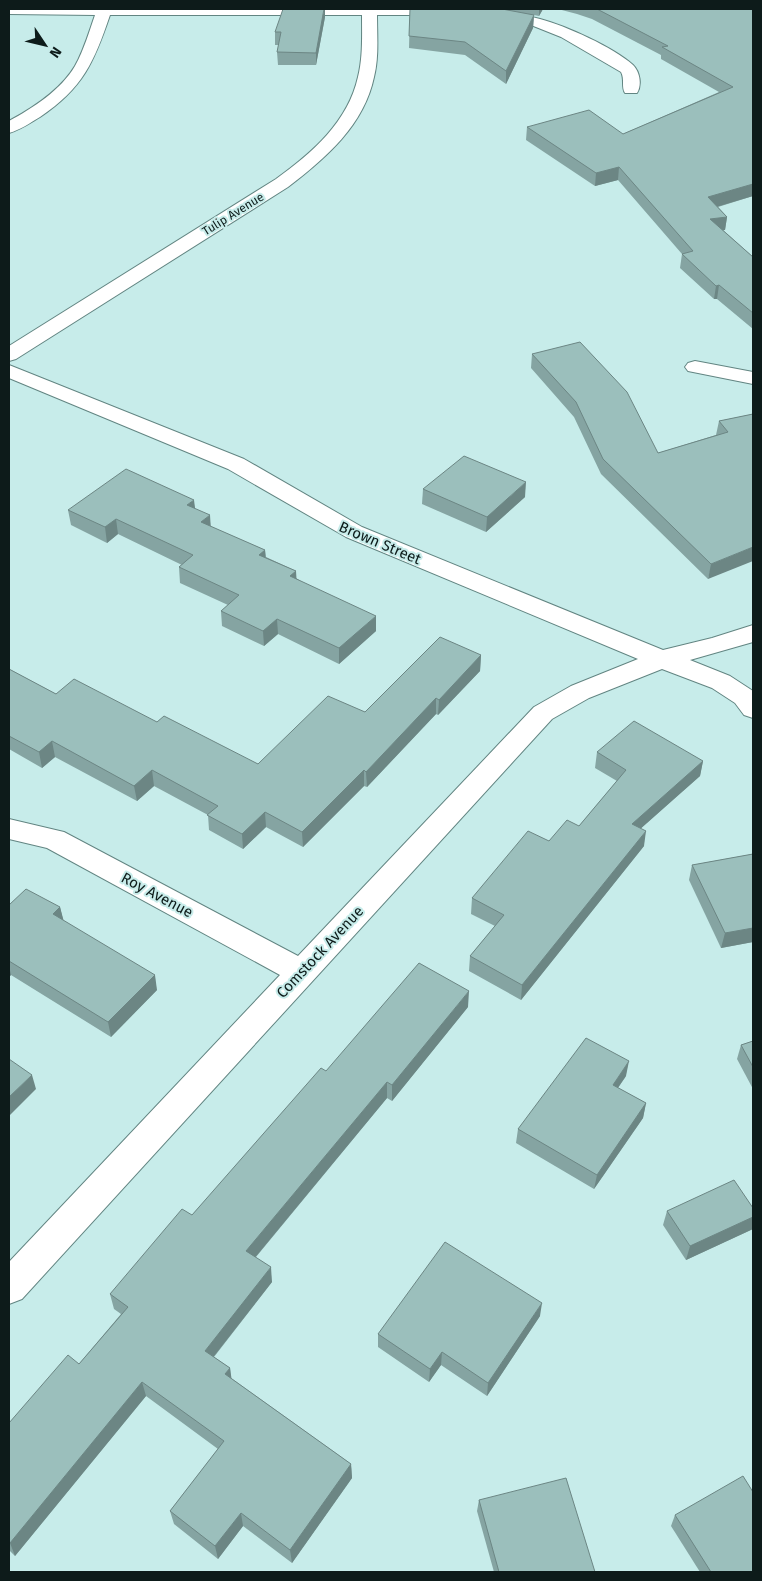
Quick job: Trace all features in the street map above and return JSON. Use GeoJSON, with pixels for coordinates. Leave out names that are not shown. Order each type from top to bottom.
{"type":"FeatureCollection","features":[{"type":"Feature","properties":{"kind":"street"},"geometry":{"type":"LineString","coordinates":[[9,10],[458,11]]}},
{"type":"Feature","properties":{"kind":"street"},"geometry":{"type":"LineString","coordinates":[[9,128],[43,106],[64,88],[79,71],[88,54],[104,10]]}},
{"type":"Feature","properties":{"kind":"street","name":"Tulip Avenue"},"geometry":{"type":"LineString","coordinates":[[9,355],[282,183],[322,151],[348,120],[356,106],[366,78],[370,10]]}},
{"type":"Feature","properties":{"kind":"street"},"geometry":{"type":"LineString","coordinates":[[481,13],[530,21],[579,38],[628,69],[632,77],[631,90]]}},
{"type":"Feature","properties":{"kind":"street"},"geometry":{"type":"LineString","coordinates":[[695,367],[753,378]]}},
{"type":"Feature","properties":{"kind":"street","name":"Brown Street"},"geometry":{"type":"LineString","coordinates":[[9,371],[236,464],[267,480],[318,515],[354,532],[721,682],[744,697],[753,709]]}},
{"type":"Feature","properties":{"kind":"street","name":"Comstock Avenue"},"geometry":{"type":"LineString","coordinates":[[9,1287],[543,713],[580,692],[662,659],[718,645],[753,633]]}},
{"type":"Feature","properties":{"kind":"street","name":"Roy Avenue"},"geometry":{"type":"LineString","coordinates":[[9,829],[54,839],[301,972]]}},
{"type":"Feature","properties":{"kind":"building"},"geometry":{"type":"Polygon","coordinates":[[[283,9],[324,9],[316,53],[277,52],[281,32],[275,32],[283,9]]]}},
{"type":"Feature","properties":{"kind":"building"},"geometry":{"type":"Polygon","coordinates":[[[410,9],[502,9],[534,15],[506,71],[465,42],[409,36],[410,9]]]}},
{"type":"Feature","properties":{"kind":"building"},"geometry":{"type":"Polygon","coordinates":[[[597,9],[753,9],[753,184],[708,197],[727,217],[710,219],[753,257],[753,313],[719,285],[716,286],[682,254],[693,251],[619,167],[596,173],[527,127],[589,110],[623,134],[733,87],[662,47],[668,46],[597,9]]]}},
{"type":"Feature","properties":{"kind":"building"},"geometry":{"type":"Polygon","coordinates":[[[580,342],[627,392],[658,453],[728,432],[719,421],[753,414],[753,547],[711,564],[603,459],[576,402],[532,354],[580,342]]]}},
{"type":"Feature","properties":{"kind":"building"},"geometry":{"type":"Polygon","coordinates":[[[464,456],[526,482],[487,517],[423,489],[464,456]]]}},
{"type":"Feature","properties":{"kind":"building"},"geometry":{"type":"Polygon","coordinates":[[[126,469],[194,500],[187,505],[210,515],[201,522],[265,550],[259,555],[296,571],[290,576],[376,616],[339,648],[277,619],[263,631],[221,611],[239,595],[179,567],[193,555],[116,519],[105,527],[68,510],[126,469]]]}},
{"type":"Feature","properties":{"kind":"building"},"geometry":{"type":"Polygon","coordinates":[[[440,637],[481,655],[439,700],[436,698],[366,772],[364,770],[302,832],[265,812],[242,834],[207,815],[218,806],[152,770],[134,786],[52,741],[39,752],[9,736],[9,669],[56,694],[74,679],[157,722],[164,716],[258,764],[328,696],[365,712],[440,637]]]}},
{"type":"Feature","properties":{"kind":"building"},"geometry":{"type":"Polygon","coordinates":[[[634,721],[703,761],[632,824],[646,831],[522,985],[470,956],[504,915],[472,898],[528,831],[549,841],[567,820],[579,826],[626,770],[597,752],[634,721]]]}},
{"type":"Feature","properties":{"kind":"building"},"geometry":{"type":"Polygon","coordinates":[[[753,854],[753,928],[725,933],[692,865],[753,854]]]}},
{"type":"Feature","properties":{"kind":"building"},"geometry":{"type":"Polygon","coordinates":[[[26,889],[60,907],[53,914],[155,975],[108,1022],[9,961],[9,905],[26,889]]]}},
{"type":"Feature","properties":{"kind":"building"},"geometry":{"type":"Polygon","coordinates":[[[419,963],[469,991],[392,1085],[387,1082],[246,1251],[271,1267],[205,1351],[230,1368],[225,1374],[351,1464],[290,1550],[241,1513],[215,1546],[170,1511],[224,1441],[142,1382],[9,1543],[9,1423],[68,1355],[79,1364],[128,1307],[110,1294],[182,1209],[192,1215],[321,1068],[326,1071],[419,963]]]}},
{"type":"Feature","properties":{"kind":"building"},"geometry":{"type":"Polygon","coordinates":[[[586,1038],[629,1061],[613,1085],[646,1103],[597,1175],[518,1129],[586,1038]]]}},
{"type":"Feature","properties":{"kind":"building"},"geometry":{"type":"Polygon","coordinates":[[[753,1041],[753,1067],[741,1045],[753,1041]]]}},
{"type":"Feature","properties":{"kind":"building"},"geometry":{"type":"Polygon","coordinates":[[[9,1059],[32,1075],[9,1097],[9,1059]]]}},
{"type":"Feature","properties":{"kind":"building"},"geometry":{"type":"Polygon","coordinates":[[[734,1180],[753,1208],[753,1217],[690,1246],[667,1211],[734,1180]]]}},
{"type":"Feature","properties":{"kind":"building"},"geometry":{"type":"Polygon","coordinates":[[[445,1242],[542,1303],[488,1383],[442,1352],[430,1369],[378,1334],[445,1242]]]}},
{"type":"Feature","properties":{"kind":"building"},"geometry":{"type":"Polygon","coordinates":[[[743,1476],[753,1492],[753,1572],[711,1572],[675,1515],[743,1476]]]}},
{"type":"Feature","properties":{"kind":"building"},"geometry":{"type":"Polygon","coordinates":[[[566,1478],[595,1572],[499,1572],[479,1500],[566,1478]]]}}]}
